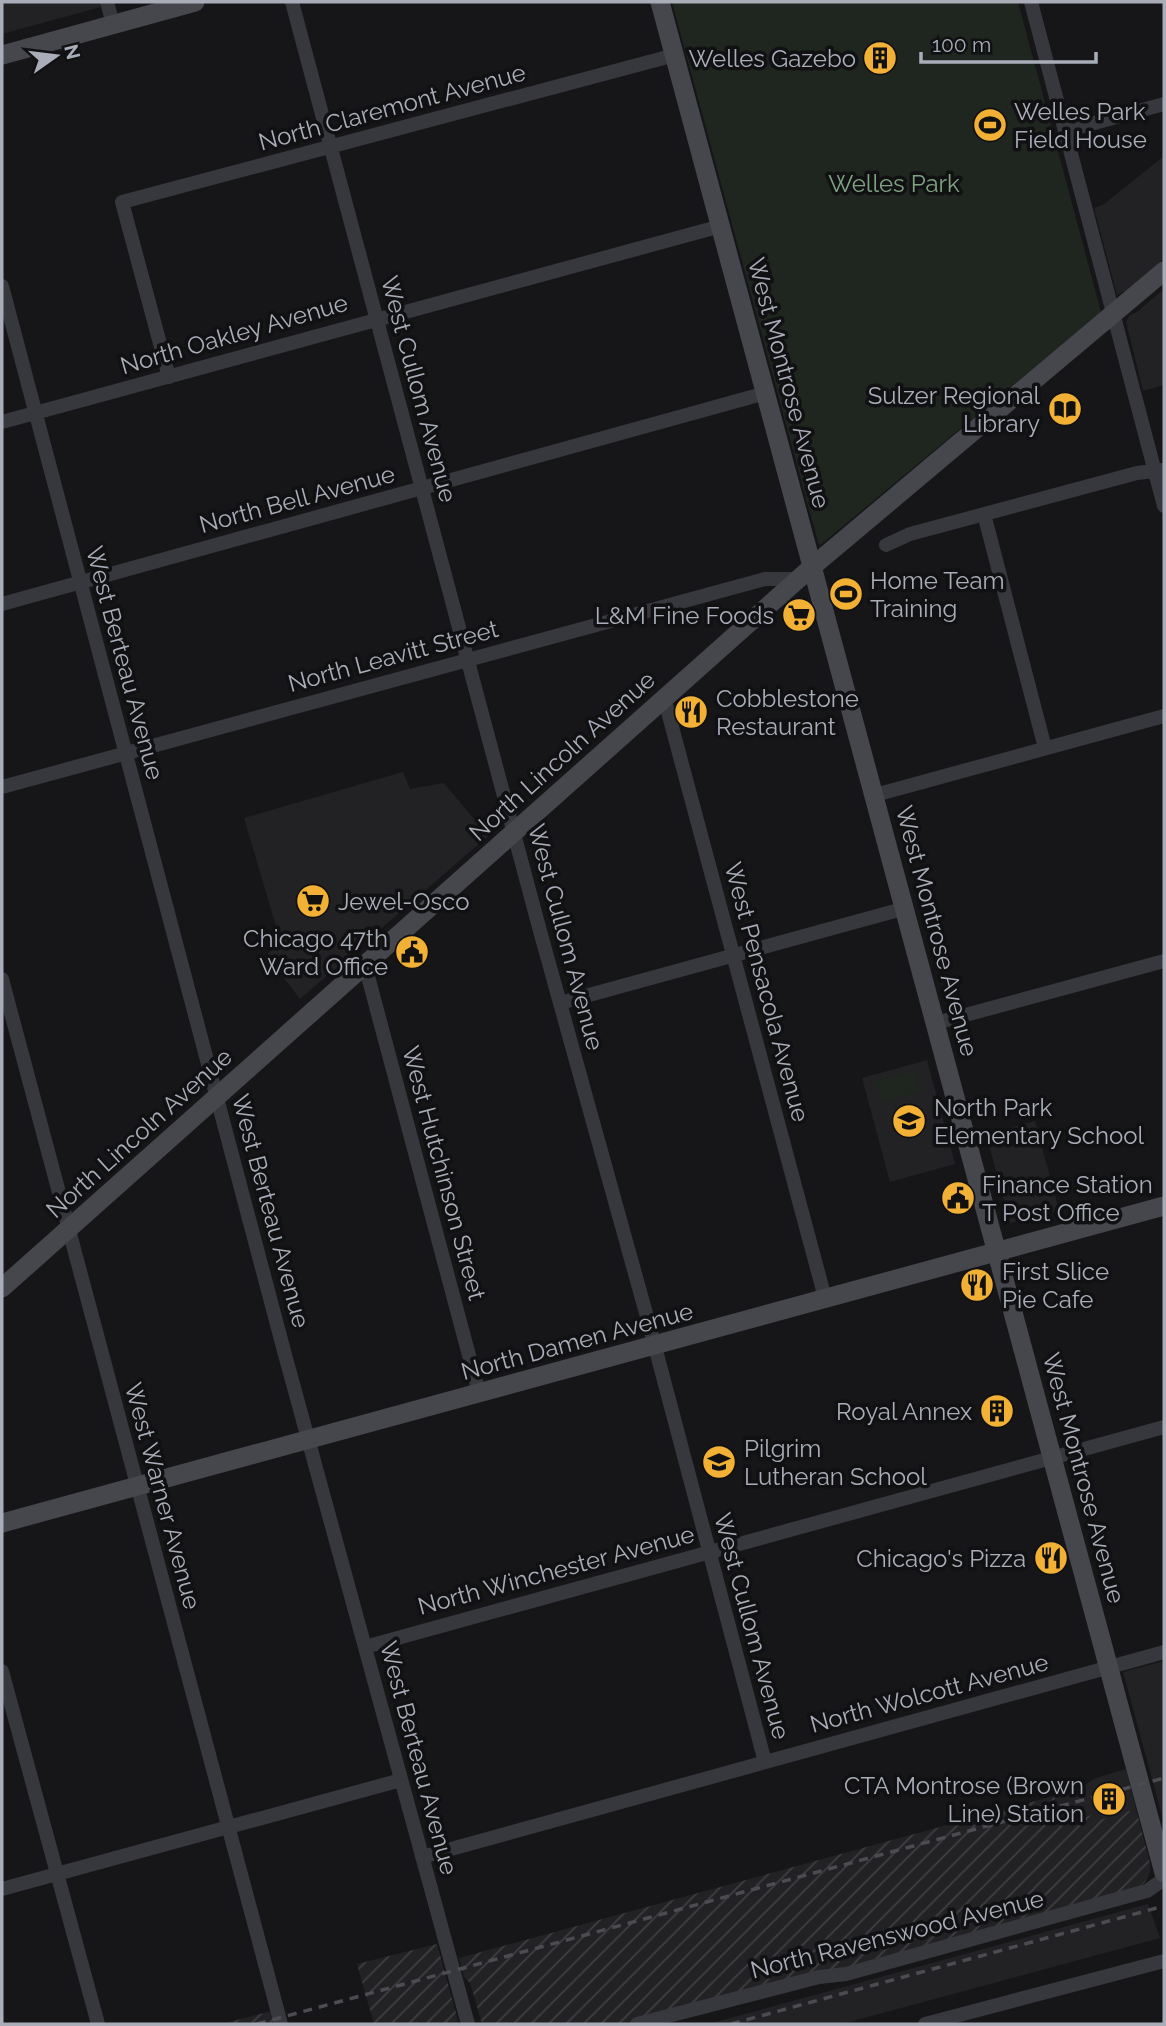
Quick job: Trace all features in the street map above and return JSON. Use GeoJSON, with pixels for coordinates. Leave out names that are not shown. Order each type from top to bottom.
{"type":"FeatureCollection","features":[{"type":"Feature","properties":{"kind":"main road"},"geometry":{"type":"LineString","coordinates":[[2,55],[195,2]]}},
{"type":"Feature","properties":{"kind":"main road","name":"West Montrose Avenue"},"geometry":{"type":"LineString","coordinates":[[660,2],[766,393],[806,572],[875,795],[1164,1873]]}},
{"type":"Feature","properties":{"kind":"main road","name":"North Lincoln Avenue"},"geometry":{"type":"LineString","coordinates":[[2,1288],[806,572],[1164,271]]}},
{"type":"Feature","properties":{"kind":"main road","name":"North Damen Avenue"},"geometry":{"type":"LineString","coordinates":[[2,1523],[1164,1206]]}},
{"type":"Feature","properties":{"kind":"street"},"geometry":{"type":"LineString","coordinates":[[107,2],[113,24]]}},
{"type":"Feature","properties":{"kind":"street","name":"West Cullom Avenue"},"geometry":{"type":"LineString","coordinates":[[292,2],[765,1762]]}},
{"type":"Feature","properties":{"kind":"street"},"geometry":{"type":"LineString","coordinates":[[1031,2],[1114,312],[1160,470],[1164,506]]}},
{"type":"Feature","properties":{"kind":"street","name":"North Claremont Avenue"},"geometry":{"type":"LineString","coordinates":[[169,376],[122,202],[675,55]]}},
{"type":"Feature","properties":{"kind":"street"},"geometry":{"type":"LineString","coordinates":[[1065,131],[1164,104]]}},
{"type":"Feature","properties":{"kind":"street","name":"North Oakley Avenue"},"geometry":{"type":"LineString","coordinates":[[2,422],[721,226]]}},
{"type":"Feature","properties":{"kind":"street","name":"West Berteau Avenue"},"geometry":{"type":"LineString","coordinates":[[2,286],[217,1096],[468,2024]]}},
{"type":"Feature","properties":{"kind":"street","name":"North Bell Avenue"},"geometry":{"type":"LineString","coordinates":[[2,604],[766,393]]}},
{"type":"Feature","properties":{"kind":"street"},"geometry":{"type":"LineString","coordinates":[[886,545],[910,534],[1137,473],[1160,470]]}},
{"type":"Feature","properties":{"kind":"street"},"geometry":{"type":"LineString","coordinates":[[984,514],[1045,748]]}},
{"type":"Feature","properties":{"kind":"street","name":"North Leavitt Street"},"geometry":{"type":"LineString","coordinates":[[2,787],[765,579],[806,572]]}},
{"type":"Feature","properties":{"kind":"street","name":"West Pensacola Avenue"},"geometry":{"type":"LineString","coordinates":[[664,697],[825,1298]]}},
{"type":"Feature","properties":{"kind":"street"},"geometry":{"type":"LineString","coordinates":[[875,795],[1164,716]]}},
{"type":"Feature","properties":{"kind":"street"},"geometry":{"type":"LineString","coordinates":[[560,1003],[906,908]]}},
{"type":"Feature","properties":{"kind":"street"},"geometry":{"type":"LineString","coordinates":[[936,1023],[1164,961]]}},
{"type":"Feature","properties":{"kind":"street","name":"West Hutchinson Street"},"geometry":{"type":"LineString","coordinates":[[365,965],[479,1393]]}},
{"type":"Feature","properties":{"kind":"street","name":"West Warner Avenue"},"geometry":{"type":"LineString","coordinates":[[2,979],[281,2024]]}},
{"type":"Feature","properties":{"kind":"street","name":"North Winchester Avenue"},"geometry":{"type":"LineString","coordinates":[[365,1647],[1164,1427]]}},
{"type":"Feature","properties":{"kind":"street","name":"North Wolcott Avenue"},"geometry":{"type":"LineString","coordinates":[[422,1857],[1164,1651]]}},
{"type":"Feature","properties":{"kind":"street"},"geometry":{"type":"LineString","coordinates":[[2,1671],[98,2024]]}},
{"type":"Feature","properties":{"kind":"street"},"geometry":{"type":"LineString","coordinates":[[2,1889],[401,1780]]}},
{"type":"Feature","properties":{"kind":"street","name":"North Ravenswood Avenue"},"geometry":{"type":"LineString","coordinates":[[637,2024],[819,1976],[846,1974],[1147,1891],[1164,1879]]}},
{"type":"Feature","properties":{"kind":"street"},"geometry":{"type":"LineString","coordinates":[[925,2024],[1164,1961]]}},
{"type":"Feature","properties":{"kind":"shaded area"},"geometry":{"type":"Polygon","coordinates":[[[2,2],[119,2],[2,34],[2,2]]]}},
{"type":"Feature","properties":{"kind":"shaded area"},"geometry":{"type":"Polygon","coordinates":[[[1164,156],[1164,259],[1127,290],[1117,295],[1094,208],[1104,204],[1164,156]]]}},
{"type":"Feature","properties":{"kind":"shaded area"},"geometry":{"type":"Polygon","coordinates":[[[1164,289],[1164,385],[1143,391],[1126,322],[1130,315],[1164,289]]]}},
{"type":"Feature","properties":{"kind":"shaded area"},"geometry":{"type":"Polygon","coordinates":[[[403,772],[410,789],[444,783],[488,836],[300,999],[266,955],[281,943],[244,818],[403,772]]]}},
{"type":"Feature","properties":{"kind":"shaded area","name":"North Park Elementary School"},"geometry":{"type":"Polygon","coordinates":[[[927,1060],[955,1164],[890,1182],[862,1078],[927,1060]]]}},
{"type":"Feature","properties":{"kind":"shaded area"},"geometry":{"type":"Polygon","coordinates":[[[1035,1121],[1059,1210],[1010,1223],[986,1134],[1035,1121]]]}},
{"type":"Feature","properties":{"kind":"shaded area"},"geometry":{"type":"Polygon","coordinates":[[[1164,1661],[1164,1823],[1123,1672],[1164,1661]]]}},
{"type":"Feature","properties":{"kind":"shaded area"},"geometry":{"type":"Polygon","coordinates":[[[1126,1769],[1136,1809],[1101,1819],[1099,1813],[1061,1823],[1054,1796],[1074,1791],[1096,1778],[1126,1769]]]}},
{"type":"Feature","properties":{"kind":"shaded area"},"geometry":{"type":"Polygon","coordinates":[[[1054,1796],[1062,1823],[1099,1813],[1102,1819],[1136,1809],[1150,1863],[1146,1881],[1140,1887],[839,1972],[820,1970],[623,2024],[482,2024],[470,1983],[464,1977],[459,1958],[1054,1796]]]}},
{"type":"Feature","properties":{"kind":"shaded area"},"geometry":{"type":"Polygon","coordinates":[[[1148,1904],[1160,1938],[842,2024],[708,2024],[1148,1904]]]}},
{"type":"Feature","properties":{"kind":"shaded area"},"geometry":{"type":"Polygon","coordinates":[[[437,1944],[459,2024],[374,2024],[357,1964],[437,1944]]]}},
{"type":"Feature","properties":{"kind":"shaded area"},"geometry":{"type":"Polygon","coordinates":[[[272,2011],[276,2024],[221,2024],[272,2011]]]}},
{"type":"Feature","properties":{"kind":"green space","name":"Welles Park"},"geometry":{"type":"Polygon","coordinates":[[[672,2],[1018,2],[1101,312],[819,546],[672,2]]]}},
{"type":"Feature","properties":{"kind":"green space"},"geometry":{"type":"Polygon","coordinates":[[[914,1071],[920,1092],[881,1102],[876,1081],[914,1071]]]}},
{"type":"Feature","properties":{"kind":"railway"},"geometry":{"type":"LineString","coordinates":[[257,2024],[1164,1778]]}},
{"type":"Feature","properties":{"kind":"railway"},"geometry":{"type":"LineString","coordinates":[[731,2024],[1164,1906]]}},
{"type":"Feature","properties":{"kind":"place","name":"Welles Gazebo"},"geometry":{"type":"Point","coordinates":[880,58]}},
{"type":"Feature","properties":{"kind":"place","name":"Welles Park Field House"},"geometry":{"type":"Point","coordinates":[990,125]}},
{"type":"Feature","properties":{"kind":"place","name":"Sulzer Regional Library"},"geometry":{"type":"Point","coordinates":[1065,409]}},
{"type":"Feature","properties":{"kind":"place","name":"Home Team Training"},"geometry":{"type":"Point","coordinates":[846,594]}},
{"type":"Feature","properties":{"kind":"place","name":"L&M Fine Foods"},"geometry":{"type":"Point","coordinates":[799,615]}},
{"type":"Feature","properties":{"kind":"place","name":"Cobblestone Restaurant"},"geometry":{"type":"Point","coordinates":[691,712]}},
{"type":"Feature","properties":{"kind":"place","name":"Jewel-Osco"},"geometry":{"type":"Point","coordinates":[313,901]}},
{"type":"Feature","properties":{"kind":"place","name":"Chicago 47th Ward Office"},"geometry":{"type":"Point","coordinates":[412,952]}},
{"type":"Feature","properties":{"kind":"place","name":"North Park Elementary School"},"geometry":{"type":"Point","coordinates":[909,1121]}},
{"type":"Feature","properties":{"kind":"place","name":"Finance Station T Post Office"},"geometry":{"type":"Point","coordinates":[958,1198]}},
{"type":"Feature","properties":{"kind":"place","name":"First Slice Pie Cafe"},"geometry":{"type":"Point","coordinates":[977,1285]}},
{"type":"Feature","properties":{"kind":"place","name":"Royal Annex"},"geometry":{"type":"Point","coordinates":[997,1411]}},
{"type":"Feature","properties":{"kind":"place","name":"Pilgrim Lutheran School"},"geometry":{"type":"Point","coordinates":[719,1462]}},
{"type":"Feature","properties":{"kind":"place","name":"Chicago's Pizza"},"geometry":{"type":"Point","coordinates":[1051,1558]}},
{"type":"Feature","properties":{"kind":"place","name":"CTA Montrose (Brown Line) Station"},"geometry":{"type":"Point","coordinates":[1109,1799]}}]}
